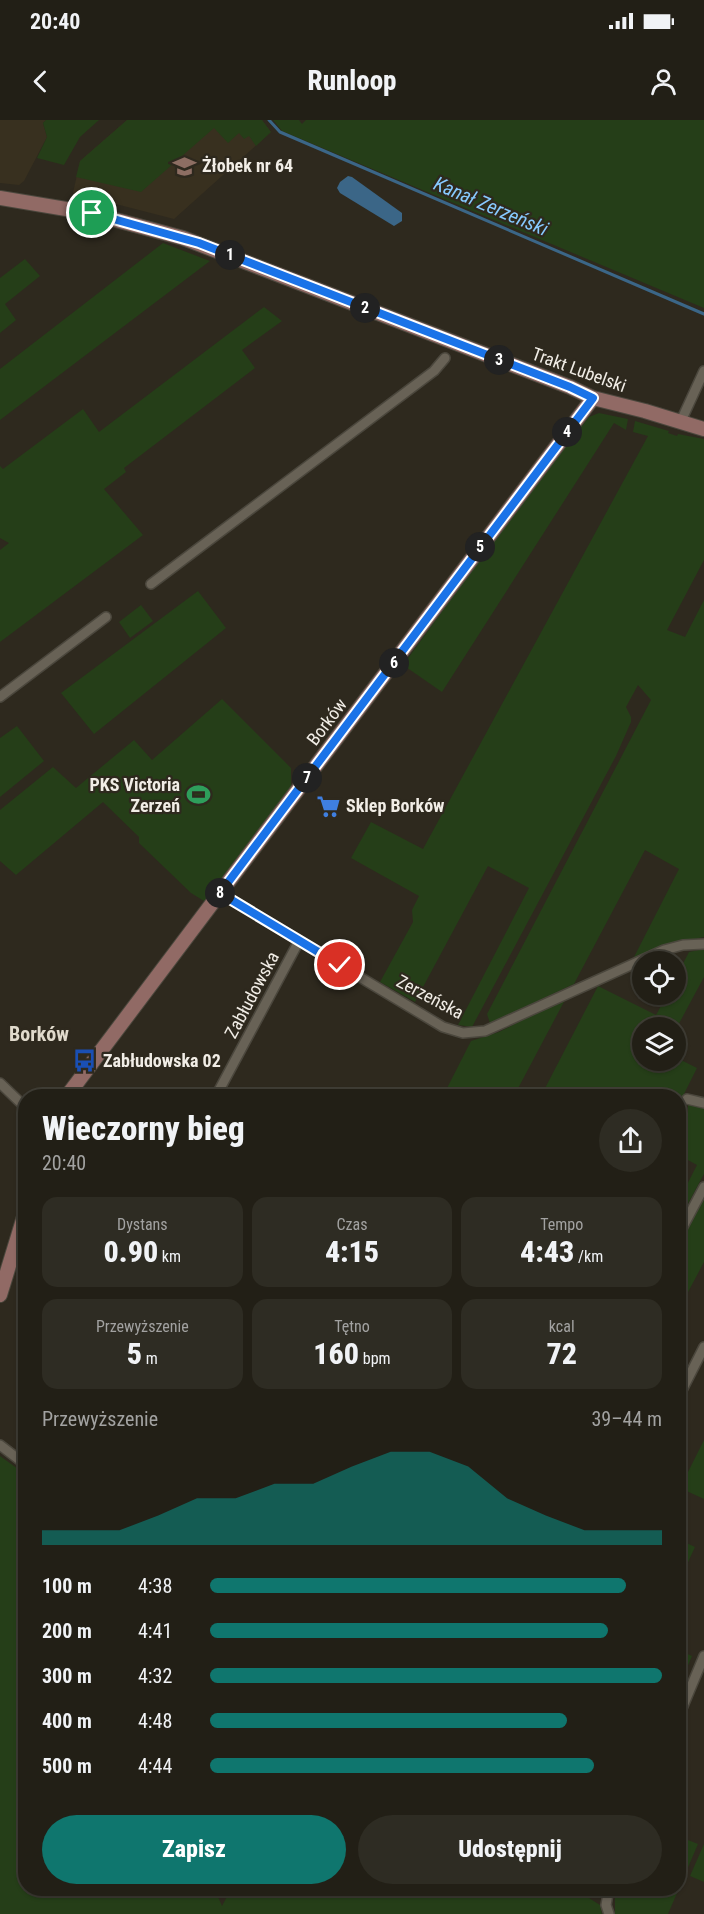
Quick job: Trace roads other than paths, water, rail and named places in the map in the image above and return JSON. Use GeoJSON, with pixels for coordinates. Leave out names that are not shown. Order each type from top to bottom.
{"type":"FeatureCollection","features":[{"type":"Feature","properties":{"kind":"street","name":"Trakt Lubelski"},"geometry":{"type":"LineString","coordinates":[[0,198],[90,213],[183,238],[570,387],[593,398],[704,429]]}},
{"type":"Feature","properties":{"kind":"street"},"geometry":{"type":"LineString","coordinates":[[151,584],[434,371],[445,358]]}},
{"type":"Feature","properties":{"kind":"street"},"geometry":{"type":"LineString","coordinates":[[681,421],[704,371]]}},
{"type":"Feature","properties":{"kind":"street","name":"Borków"},"geometry":{"type":"LineString","coordinates":[[72,1089],[593,398]]}},
{"type":"Feature","properties":{"kind":"street"},"geometry":{"type":"LineString","coordinates":[[0,697],[106,617]]}},
{"type":"Feature","properties":{"kind":"street","name":"Zerzeńska"},"geometry":{"type":"LineString","coordinates":[[220,893],[443,1027],[463,1033],[479,1032],[498,1025],[664,950],[683,945],[704,944]]}},
{"type":"Feature","properties":{"kind":"street","name":"Zabłudowska"},"geometry":{"type":"LineString","coordinates":[[220,1089],[299,941]]}},
{"type":"Feature","properties":{"kind":"street"},"geometry":{"type":"LineString","coordinates":[[0,1083],[18,1100]]}},
{"type":"Feature","properties":{"kind":"street"},"geometry":{"type":"LineString","coordinates":[[687,1099],[704,1103]]}},
{"type":"Feature","properties":{"kind":"street"},"geometry":{"type":"LineString","coordinates":[[686,1221],[704,1187]]}},
{"type":"Feature","properties":{"kind":"street"},"geometry":{"type":"LineString","coordinates":[[0,1295],[18,1236]]}},
{"type":"Feature","properties":{"kind":"street"},"geometry":{"type":"LineString","coordinates":[[686,1382],[704,1347]]}},
{"type":"Feature","properties":{"kind":"street"},"geometry":{"type":"LineString","coordinates":[[0,1445],[18,1459]]}},
{"type":"Feature","properties":{"kind":"street"},"geometry":{"type":"LineString","coordinates":[[686,1699],[704,1656]]}},
{"type":"Feature","properties":{"kind":"street"},"geometry":{"type":"LineString","coordinates":[[608,1896],[606,1905],[609,1914]]}},
{"type":"Feature","properties":{"kind":"water"},"geometry":{"type":"Polygon","coordinates":[[[348,176],[402,213],[402,221],[394,226],[340,193],[337,188],[340,182],[348,176]]]}},
{"type":"Feature","properties":{"kind":"waterway","name":"Kanał Zerzeński"},"geometry":{"type":"LineString","coordinates":[[269,120],[280,132],[704,314]]}},
{"type":"Feature","properties":{"kind":"place","name":"Żłobek nr 64"},"geometry":{"type":"Point","coordinates":[184,166]}},
{"type":"Feature","properties":{"kind":"place","name":"PKS Victoria Zerzeń"},"geometry":{"type":"Point","coordinates":[198,795]}},
{"type":"Feature","properties":{"kind":"place","name":"Sklep Borków"},"geometry":{"type":"Point","coordinates":[328,806]}},
{"type":"Feature","properties":{"kind":"place","name":"Zabłudowska 02"},"geometry":{"type":"Point","coordinates":[85,1061]}},
{"type":"Feature","properties":{"kind":"district","name":"Borków"},"geometry":{"type":"Point","coordinates":[39,1034]}}]}
